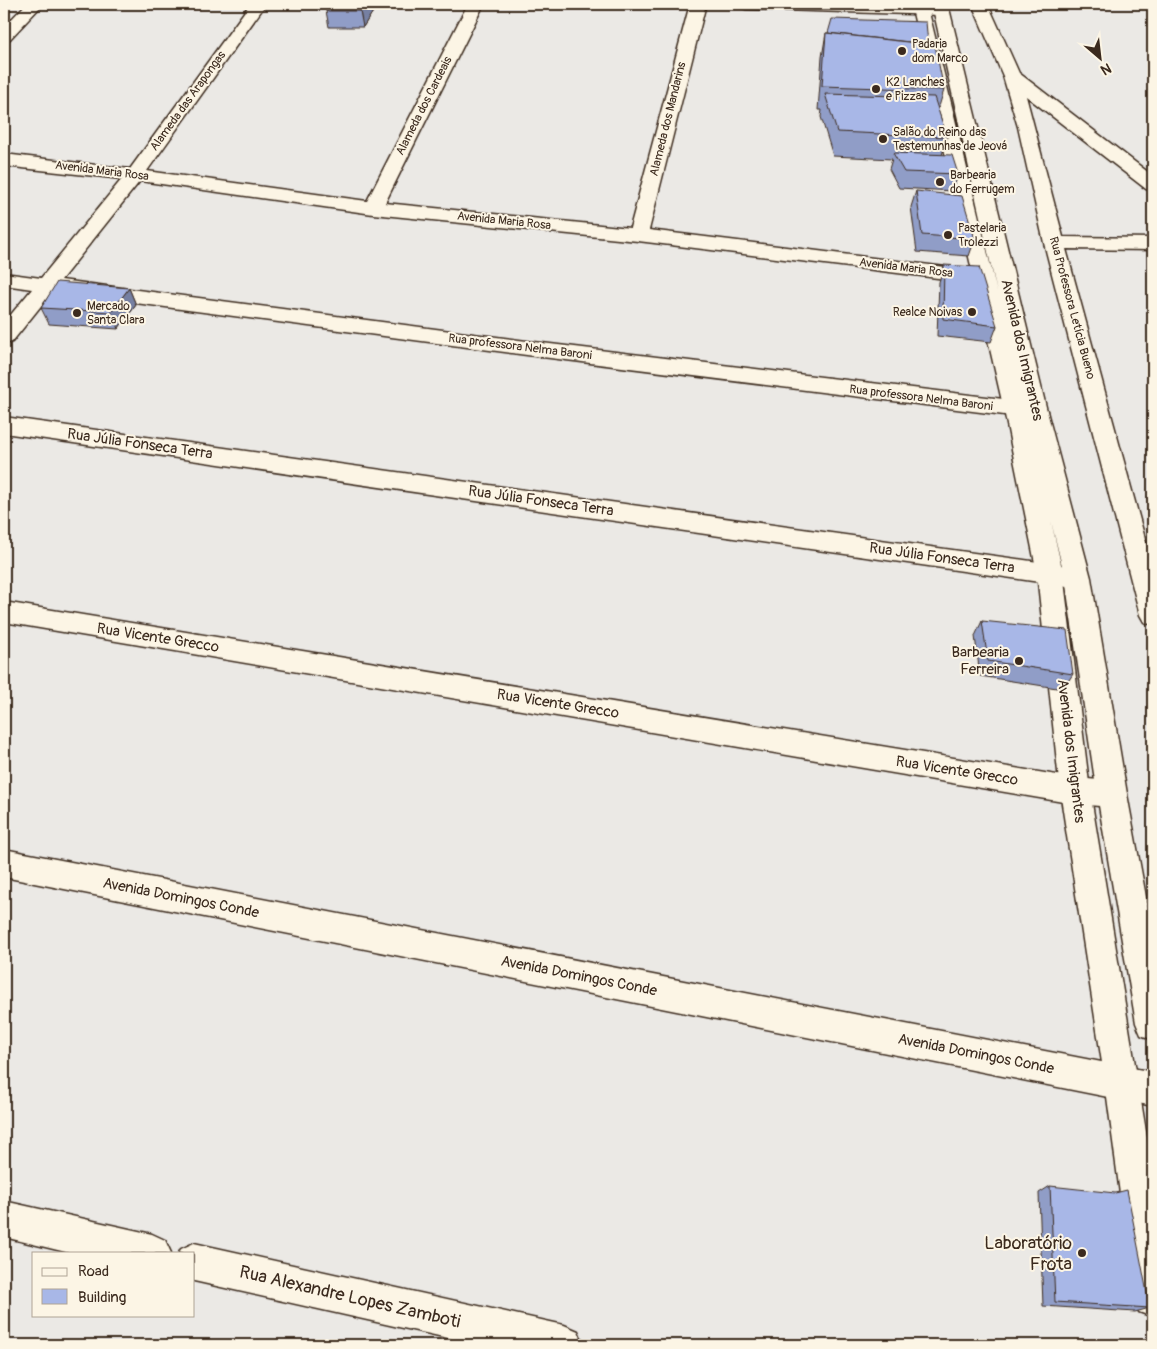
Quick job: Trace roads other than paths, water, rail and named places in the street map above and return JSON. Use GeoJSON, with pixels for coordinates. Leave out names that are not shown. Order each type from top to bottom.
{"type":"FeatureCollection","features":[{"type":"Feature","properties":{"kind":"street"},"geometry":{"type":"LineString","coordinates":[[4,36],[35,4]]}},
{"type":"Feature","properties":{"kind":"street","name":"Alameda das Arapongas"},"geometry":{"type":"LineString","coordinates":[[4,337],[135,175],[258,4]]}},
{"type":"Feature","properties":{"kind":"street","name":"Alameda dos Cardeais"},"geometry":{"type":"LineString","coordinates":[[373,208],[476,4]]}},
{"type":"Feature","properties":{"kind":"street","name":"Alameda dos Mandarins"},"geometry":{"type":"LineString","coordinates":[[638,235],[698,4]]}},
{"type":"Feature","properties":{"kind":"street"},"geometry":{"type":"LineString","coordinates":[[746,4],[930,7]]}},
{"type":"Feature","properties":{"kind":"street","name":"Rua Professora Letícia Bueno"},"geometry":{"type":"LineString","coordinates":[[980,4],[1012,76],[1027,127],[1054,243],[1153,615]]}},
{"type":"Feature","properties":{"kind":"street","name":"Avenida dos Imigrantes"},"geometry":{"type":"LineString","coordinates":[[930,7],[1025,410],[1078,578],[1112,794],[1153,1023]]}},
{"type":"Feature","properties":{"kind":"street"},"geometry":{"type":"LineString","coordinates":[[1012,76],[1153,185]]}},
{"type":"Feature","properties":{"kind":"street","name":"Avenida Maria Rosa"},"geometry":{"type":"LineString","coordinates":[[4,160],[135,175],[373,208],[638,235],[994,277]]}},
{"type":"Feature","properties":{"kind":"street"},"geometry":{"type":"LineString","coordinates":[[1054,243],[1153,244]]}},
{"type":"Feature","properties":{"kind":"street","name":"Rua professora Nelma Baroni"},"geometry":{"type":"LineString","coordinates":[[4,279],[1025,410]]}},
{"type":"Feature","properties":{"kind":"street","name":"Avenida dos Imigrantes"},"geometry":{"type":"LineString","coordinates":[[1025,410],[1050,573],[1075,791],[1122,1082],[1153,1298]]}},
{"type":"Feature","properties":{"kind":"street","name":"Rua Júlia Fonseca Terra"},"geometry":{"type":"LineString","coordinates":[[4,425],[1078,578]]}},
{"type":"Feature","properties":{"kind":"street","name":"Rua Vicente Grecco"},"geometry":{"type":"LineString","coordinates":[[4,612],[1075,791],[1112,794]]}},
{"type":"Feature","properties":{"kind":"street","name":"Avenida Domingos Conde"},"geometry":{"type":"LineString","coordinates":[[4,863],[1153,1089]]}},
{"type":"Feature","properties":{"kind":"street"},"geometry":{"type":"LineString","coordinates":[[4,1219],[148,1252]]}},
{"type":"Feature","properties":{"kind":"street","name":"Rua Alexandre Lopes Zamboti"},"geometry":{"type":"LineString","coordinates":[[195,1262],[564,1345]]}},
{"type":"Feature","properties":{"kind":"place","name":"Padaria dom Marco"},"geometry":{"type":"Point","coordinates":[902,51]}},
{"type":"Feature","properties":{"kind":"place","name":"K2 Lanches e Pizzas"},"geometry":{"type":"Point","coordinates":[876,89]}},
{"type":"Feature","properties":{"kind":"place","name":"Salão do Reino das Testemunhas de Jeová"},"geometry":{"type":"Point","coordinates":[883,139]}},
{"type":"Feature","properties":{"kind":"place","name":"Barbearia do Ferrugem"},"geometry":{"type":"Point","coordinates":[940,182]}},
{"type":"Feature","properties":{"kind":"place","name":"Pastelaria Trolezzi"},"geometry":{"type":"Point","coordinates":[948,235]}},
{"type":"Feature","properties":{"kind":"place","name":"Realce Noivas"},"geometry":{"type":"Point","coordinates":[972,312]}},
{"type":"Feature","properties":{"kind":"place","name":"Mercado Santa Clara"},"geometry":{"type":"Point","coordinates":[77,313]}},
{"type":"Feature","properties":{"kind":"place","name":"Barbearia Ferreira"},"geometry":{"type":"Point","coordinates":[1019,661]}},
{"type":"Feature","properties":{"kind":"place","name":"Laboratório Frota"},"geometry":{"type":"Point","coordinates":[1082,1253]}}]}
